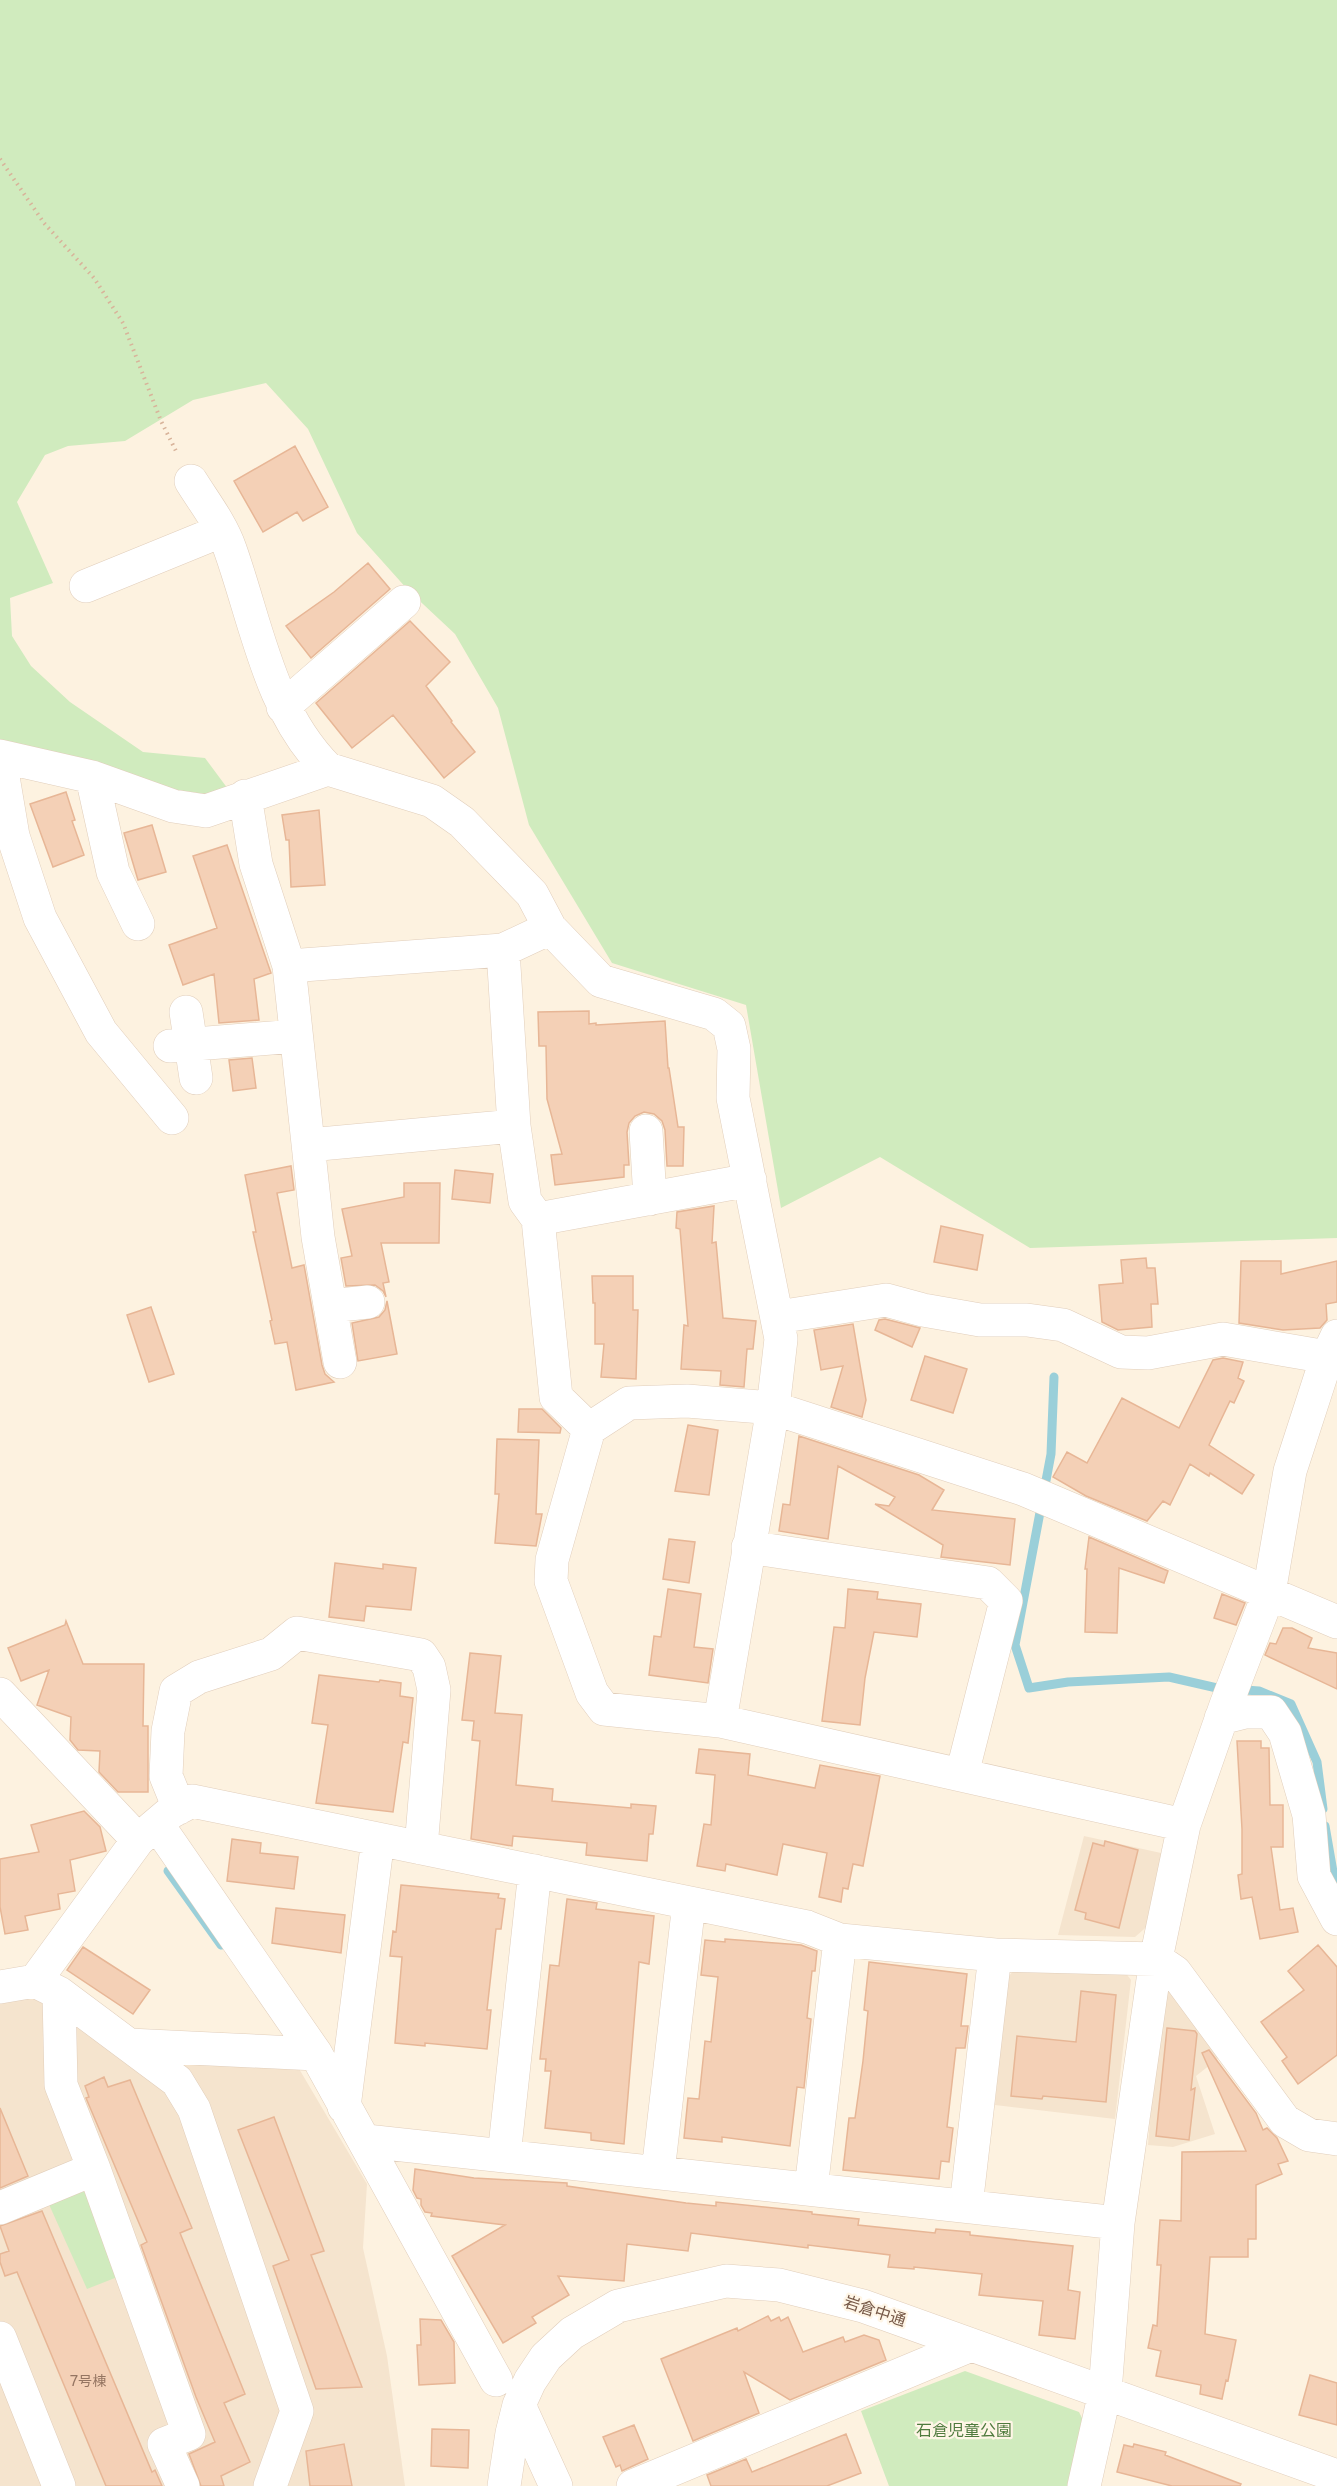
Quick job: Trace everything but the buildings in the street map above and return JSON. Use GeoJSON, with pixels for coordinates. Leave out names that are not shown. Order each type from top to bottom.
{"type":"FeatureCollection","features":[{"type":"Feature","properties":{"kind":"street"},"geometry":{"type":"LineString","coordinates":[[191,481],[229,546],[259,642],[283,706],[310,751],[328,769],[432,801],[462,822],[531,894],[550,928],[601,981],[714,1014],[729,1026],[734,1049],[733,1098],[781,1339],[773,1408],[720,1721]]}},
{"type":"Feature","properties":{"kind":"street"},"geometry":{"type":"LineString","coordinates":[[86,586],[221,531]]}},
{"type":"Feature","properties":{"kind":"street"},"geometry":{"type":"LineString","coordinates":[[283,706],[404,602]]}},
{"type":"Feature","properties":{"kind":"street"},"geometry":{"type":"LineString","coordinates":[[172,1118],[101,1032],[40,918],[13,836],[0,758],[92,777],[173,806],[206,811],[328,769]]}},
{"type":"Feature","properties":{"kind":"street"},"geometry":{"type":"LineString","coordinates":[[92,777],[113,872],[138,924]]}},
{"type":"Feature","properties":{"kind":"street"},"geometry":{"type":"LineString","coordinates":[[245,796],[256,864],[289,966],[318,1237],[340,1362]]}},
{"type":"Feature","properties":{"kind":"street"},"geometry":{"type":"LineString","coordinates":[[289,966],[503,950],[550,928]]}},
{"type":"Feature","properties":{"kind":"street"},"geometry":{"type":"LineString","coordinates":[[503,950],[514,1126],[525,1201],[538,1219],[556,1397],[589,1429]]}},
{"type":"Feature","properties":{"kind":"street"},"geometry":{"type":"LineString","coordinates":[[186,1012],[181,1045],[196,1078]]}},
{"type":"Feature","properties":{"kind":"street"},"geometry":{"type":"LineString","coordinates":[[181,1045],[296,1036]]}},
{"type":"Feature","properties":{"kind":"street"},"geometry":{"type":"LineString","coordinates":[[309,1145],[514,1126]]}},
{"type":"Feature","properties":{"kind":"street"},"geometry":{"type":"LineString","coordinates":[[646,1131],[650,1198]]}},
{"type":"Feature","properties":{"kind":"street"},"geometry":{"type":"LineString","coordinates":[[538,1219],[750,1180]]}},
{"type":"Feature","properties":{"kind":"street"},"geometry":{"type":"LineString","coordinates":[[778,1317],[886,1300],[923,1310],[980,1320],[1027,1320],[1063,1325],[1121,1352],[1148,1353],[1222,1339],[1332,1347],[1290,1471],[1269,1593],[1221,1718],[1184,1825],[1156,1959],[1118,2223],[1105,2392],[1084,2486]]}},
{"type":"Feature","properties":{"kind":"street"},"geometry":{"type":"LineString","coordinates":[[330,1306],[368,1302]]}},
{"type":"Feature","properties":{"kind":"street"},"geometry":{"type":"LineString","coordinates":[[1184,1825],[720,1721],[604,1710],[592,1693],[551,1581],[552,1560],[589,1429],[629,1403],[687,1401],[773,1408],[1023,1489],[1337,1622]]}},
{"type":"Feature","properties":{"kind":"street"},"geometry":{"type":"LineString","coordinates":[[748,1547],[988,1583],[1006,1601],[962,1774]]}},
{"type":"Feature","properties":{"kind":"street"},"geometry":{"type":"LineString","coordinates":[[158,1824],[166,1776],[168,1731],[176,1691],[199,1677],[271,1654],[297,1633],[422,1655],[429,1667],[434,1690],[421,1848]]}},
{"type":"Feature","properties":{"kind":"street"},"geometry":{"type":"LineString","coordinates":[[0,1694],[158,1824],[303,2054],[344,2107],[366,2141],[496,2380]]}},
{"type":"Feature","properties":{"kind":"street"},"geometry":{"type":"LineString","coordinates":[[1221,1718],[1245,1712],[1271,1712],[1285,1733],[1309,1815],[1314,1875],[1337,1919]]}},
{"type":"Feature","properties":{"kind":"street"},"geometry":{"type":"LineString","coordinates":[[183,2486],[164,2444],[189,2434],[94,2169],[61,2085],[47,1987],[158,1824],[192,1801],[807,1927],[840,1940],[995,1955],[1156,1959],[1175,1972],[1284,2121],[1309,2135],[1337,2139]]}},
{"type":"Feature","properties":{"kind":"street"},"geometry":{"type":"LineString","coordinates":[[344,2107],[378,1839]]}},
{"type":"Feature","properties":{"kind":"street"},"geometry":{"type":"LineString","coordinates":[[504,2156],[535,1871]]}},
{"type":"Feature","properties":{"kind":"street"},"geometry":{"type":"LineString","coordinates":[[658,2172],[689,1902]]}},
{"type":"Feature","properties":{"kind":"street"},"geometry":{"type":"LineString","coordinates":[[811,2189],[840,1940]]}},
{"type":"Feature","properties":{"kind":"street"},"geometry":{"type":"LineString","coordinates":[[966,2206],[995,1955]]}},
{"type":"Feature","properties":{"kind":"street"},"geometry":{"type":"LineString","coordinates":[[0,1987],[47,1987],[177,2081],[194,2109],[297,2411],[275,2482]]}},
{"type":"Feature","properties":{"kind":"street"},"geometry":{"type":"LineString","coordinates":[[129,2045],[303,2054]]}},
{"type":"Feature","properties":{"kind":"street"},"geometry":{"type":"LineString","coordinates":[[366,2141],[1118,2223]]}},
{"type":"Feature","properties":{"kind":"street"},"geometry":{"type":"LineString","coordinates":[[0,2208],[94,2169]]}},
{"type":"Feature","properties":{"kind":"street","name":"岩倉中通"},"geometry":{"type":"LineString","coordinates":[[504,2486],[519,2405],[530,2381],[546,2357],[572,2333],[618,2306],[726,2281],[778,2285],[823,2294],[864,2306],[1337,2476]]}},
{"type":"Feature","properties":{"kind":"street"},"geometry":{"type":"LineString","coordinates":[[0,2338],[59,2486]]}},
{"type":"Feature","properties":{"kind":"street"},"geometry":{"type":"LineString","coordinates":[[633,2486],[971,2344]]}},
{"type":"Feature","properties":{"kind":"street"},"geometry":{"type":"LineString","coordinates":[[519,2405],[556,2486]]}},
{"type":"Feature","properties":{"kind":"path"},"geometry":{"type":"LineString","coordinates":[[0,159],[44,223],[94,278],[123,323],[161,420],[191,481]]}},
{"type":"Feature","properties":{"kind":"shaded area"},"geometry":{"type":"Polygon","coordinates":[[[1084,1836],[1170,1855],[1151,1923],[1135,1937],[1058,1935],[1084,1836]]]}},
{"type":"Feature","properties":{"kind":"shaded area"},"geometry":{"type":"Polygon","coordinates":[[[1019,1965],[1122,1968],[1131,1980],[1115,2119],[995,2105],[1007,1978],[1019,1965]]]}},
{"type":"Feature","properties":{"kind":"shaded area"},"geometry":{"type":"Polygon","coordinates":[[[1167,1991],[1179,1991],[1225,2053],[1196,2076],[1215,2134],[1173,2147],[1148,2145],[1160,1996],[1167,1991]]]}},
{"type":"Feature","properties":{"kind":"shaded area"},"geometry":{"type":"Polygon","coordinates":[[[32,1995],[118,2053],[295,2062],[367,2184],[363,2248],[387,2356],[405,2486],[0,2486],[0,1999],[32,1995]]]}},
{"type":"Feature","properties":{"kind":"green space"},"geometry":{"type":"Polygon","coordinates":[[[0,0],[1337,0],[1337,1238],[1030,1248],[880,1157],[781,1208],[746,1005],[612,963],[529,825],[498,708],[455,634],[408,590],[357,533],[308,429],[266,383],[193,400],[125,441],[68,446],[45,455],[17,502],[53,583],[10,598],[12,636],[31,666],[70,702],[143,752],[205,758],[228,789],[219,796],[0,765],[0,0]]]}},
{"type":"Feature","properties":{"kind":"green space"},"geometry":{"type":"Polygon","coordinates":[[[89,2182],[125,2274],[87,2289],[47,2200],[89,2182]]]}},
{"type":"Feature","properties":{"kind":"green space","name":"石倉児童公園"},"geometry":{"type":"Polygon","coordinates":[[[965,2371],[1079,2412],[1085,2424],[1075,2486],[889,2486],[861,2411],[965,2371]]]}},
{"type":"Feature","properties":{"kind":"waterway"},"geometry":{"type":"LineString","coordinates":[[1054,1377],[1051,1454],[1015,1645],[1029,1688],[1068,1682],[1169,1677],[1217,1688],[1259,1691],[1291,1704],[1317,1762],[1323,1809]]}},
{"type":"Feature","properties":{"kind":"waterway"},"geometry":{"type":"LineString","coordinates":[[1325,1826],[1336,1889]]}},
{"type":"Feature","properties":{"kind":"waterway"},"geometry":{"type":"LineString","coordinates":[[168,1871],[221,1945]]}}]}
